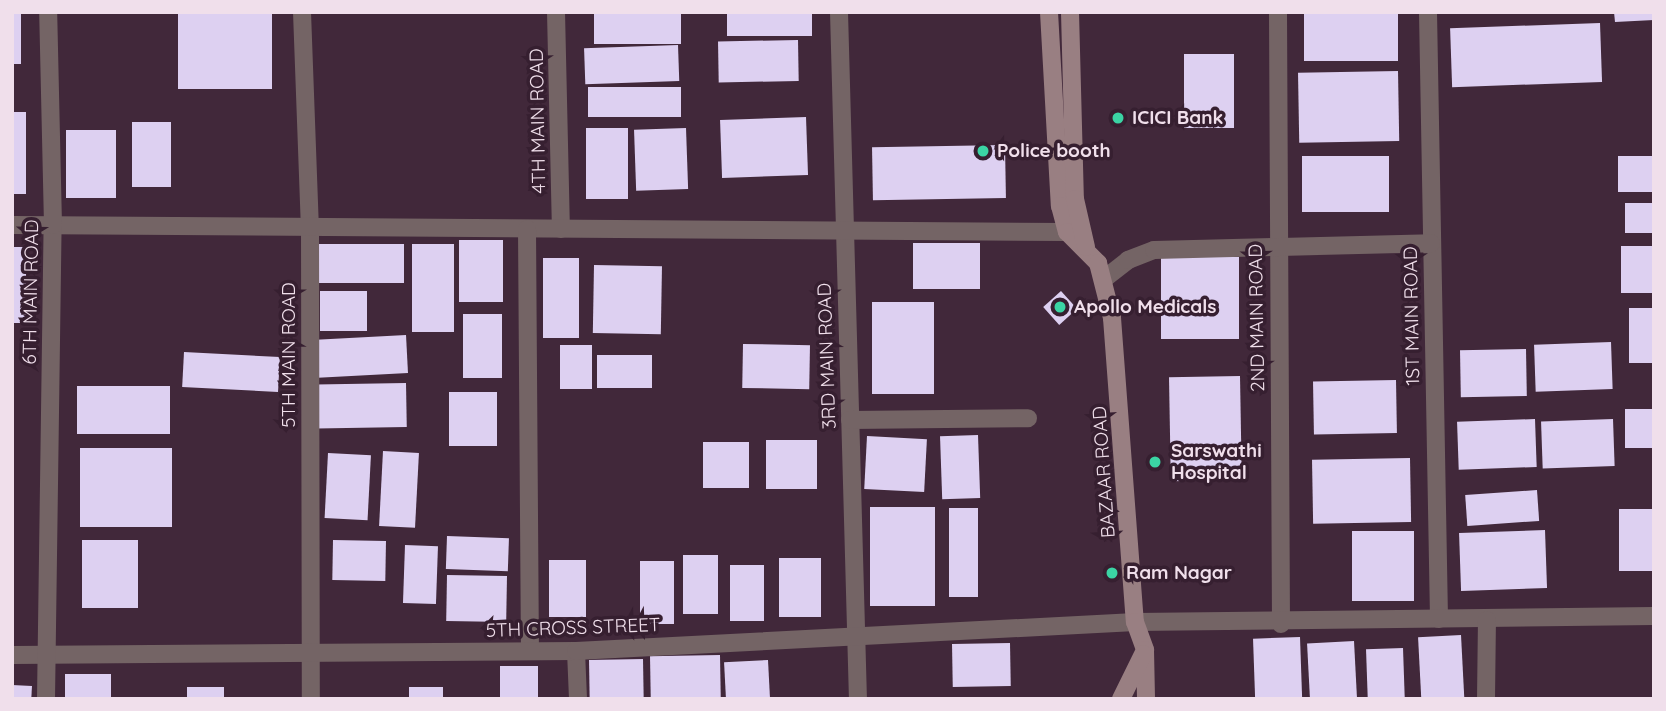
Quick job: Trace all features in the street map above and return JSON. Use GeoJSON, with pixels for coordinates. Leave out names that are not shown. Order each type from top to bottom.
{"type":"FeatureCollection","features":[{"type":"Feature","properties":{"kind":"main road"},"geometry":{"type":"LineString","coordinates":[[1049,12],[1057,173],[1067,232]]}},
{"type":"Feature","properties":{"kind":"main road","name":"BAZAAR ROAD"},"geometry":{"type":"LineString","coordinates":[[1070,12],[1075,198],[1086,247],[1104,279],[1118,373],[1135,622],[1144,650],[1146,699]]}},
{"type":"Feature","properties":{"kind":"main road","name":"BAZAAR ROAD"},"geometry":{"type":"LineString","coordinates":[[1067,232],[1086,247]]}},
{"type":"Feature","properties":{"kind":"main road"},"geometry":{"type":"LineString","coordinates":[[1121,699],[1144,650]]}},
{"type":"Feature","properties":{"kind":"street","name":"6TH MAIN ROAD"},"geometry":{"type":"LineString","coordinates":[[46,699],[53,225],[48,12]]}},
{"type":"Feature","properties":{"kind":"street","name":"5TH MAIN ROAD"},"geometry":{"type":"LineString","coordinates":[[302,12],[310,227],[311,699]]}},
{"type":"Feature","properties":{"kind":"street","name":"4TH MAIN ROAD"},"geometry":{"type":"LineString","coordinates":[[556,12],[561,229]]}},
{"type":"Feature","properties":{"kind":"street","name":"3RD MAIN ROAD"},"geometry":{"type":"LineString","coordinates":[[839,12],[858,699]]}},
{"type":"Feature","properties":{"kind":"street","name":"2ND MAIN ROAD"},"geometry":{"type":"LineString","coordinates":[[1278,12],[1281,624]]}},
{"type":"Feature","properties":{"kind":"street","name":"1ST MAIN ROAD"},"geometry":{"type":"LineString","coordinates":[[1429,12],[1438,620]]}},
{"type":"Feature","properties":{"kind":"street"},"geometry":{"type":"LineString","coordinates":[[12,225],[1067,232]]}},
{"type":"Feature","properties":{"kind":"street"},"geometry":{"type":"LineString","coordinates":[[527,229],[530,651]]}},
{"type":"Feature","properties":{"kind":"street"},"geometry":{"type":"LineString","coordinates":[[1104,279],[1128,260],[1154,250],[1431,243]]}},
{"type":"Feature","properties":{"kind":"street"},"geometry":{"type":"LineString","coordinates":[[850,420],[1028,418]]}},
{"type":"Feature","properties":{"kind":"street","name":"5TH CROSS STREET"},"geometry":{"type":"LineString","coordinates":[[12,655],[310,656],[576,651],[856,634],[1135,622],[1281,624],[1654,616]]}},
{"type":"Feature","properties":{"kind":"street"},"geometry":{"type":"LineString","coordinates":[[1486,699],[1487,620]]}},
{"type":"Feature","properties":{"kind":"street"},"geometry":{"type":"LineString","coordinates":[[576,651],[578,699]]}},
{"type":"Feature","properties":{"kind":"building"},"geometry":{"type":"Polygon","coordinates":[[[12,12],[21,12],[21,64],[12,64],[12,12]]]}},
{"type":"Feature","properties":{"kind":"building"},"geometry":{"type":"Polygon","coordinates":[[[594,12],[681,12],[681,44],[594,44],[594,12]]]}},
{"type":"Feature","properties":{"kind":"building"},"geometry":{"type":"Polygon","coordinates":[[[727,12],[812,12],[812,36],[727,36],[727,12]]]}},
{"type":"Feature","properties":{"kind":"building"},"geometry":{"type":"Polygon","coordinates":[[[1304,12],[1398,12],[1398,61],[1304,61],[1304,12]]]}},
{"type":"Feature","properties":{"kind":"building"},"geometry":{"type":"Polygon","coordinates":[[[1614,12],[1654,12],[1654,20],[1615,22],[1614,12]]]}},
{"type":"Feature","properties":{"kind":"building"},"geometry":{"type":"Polygon","coordinates":[[[178,13],[272,13],[272,89],[178,89],[178,13]]]}},
{"type":"Feature","properties":{"kind":"building"},"geometry":{"type":"Polygon","coordinates":[[[1600,23],[1602,82],[1452,87],[1450,28],[1600,23]]]}},
{"type":"Feature","properties":{"kind":"building"},"geometry":{"type":"Polygon","coordinates":[[[798,40],[799,81],[719,82],[718,41],[798,40]]]}},
{"type":"Feature","properties":{"kind":"building"},"geometry":{"type":"Polygon","coordinates":[[[678,45],[679,81],[585,84],[584,48],[678,45]]]}},
{"type":"Feature","properties":{"kind":"building"},"geometry":{"type":"Polygon","coordinates":[[[1184,54],[1234,54],[1234,128],[1184,128],[1184,54]]]}},
{"type":"Feature","properties":{"kind":"building"},"geometry":{"type":"Polygon","coordinates":[[[1398,71],[1399,141],[1299,143],[1298,73],[1398,71]]]}},
{"type":"Feature","properties":{"kind":"building"},"geometry":{"type":"Polygon","coordinates":[[[588,87],[681,87],[681,117],[588,117],[588,87]]]}},
{"type":"Feature","properties":{"kind":"building"},"geometry":{"type":"Polygon","coordinates":[[[12,112],[26,112],[26,194],[12,194],[12,112]]]}},
{"type":"Feature","properties":{"kind":"building"},"geometry":{"type":"Polygon","coordinates":[[[806,117],[808,175],[722,178],[720,120],[806,117]]]}},
{"type":"Feature","properties":{"kind":"building"},"geometry":{"type":"Polygon","coordinates":[[[132,122],[171,122],[171,187],[132,187],[132,122]]]}},
{"type":"Feature","properties":{"kind":"building"},"geometry":{"type":"Polygon","coordinates":[[[586,128],[628,128],[628,199],[586,199],[586,128]]]}},
{"type":"Feature","properties":{"kind":"building"},"geometry":{"type":"Polygon","coordinates":[[[686,128],[688,189],[636,191],[634,130],[686,128]]]}},
{"type":"Feature","properties":{"kind":"building"},"geometry":{"type":"Polygon","coordinates":[[[66,130],[116,130],[116,198],[66,198],[66,130]]]}},
{"type":"Feature","properties":{"kind":"building"},"geometry":{"type":"Polygon","coordinates":[[[1005,145],[1006,198],[873,200],[872,147],[1005,145]]]}},
{"type":"Feature","properties":{"kind":"building"},"geometry":{"type":"Polygon","coordinates":[[[1302,156],[1389,156],[1389,212],[1302,212],[1302,156]]]}},
{"type":"Feature","properties":{"kind":"building"},"geometry":{"type":"Polygon","coordinates":[[[1618,156],[1654,156],[1654,192],[1618,192],[1618,156]]]}},
{"type":"Feature","properties":{"kind":"building"},"geometry":{"type":"Polygon","coordinates":[[[1625,203],[1654,203],[1654,233],[1625,233],[1625,203]]]}},
{"type":"Feature","properties":{"kind":"building"},"geometry":{"type":"Polygon","coordinates":[[[459,240],[503,240],[503,302],[459,302],[459,240]]]}},
{"type":"Feature","properties":{"kind":"building"},"geometry":{"type":"Polygon","coordinates":[[[913,243],[980,243],[980,289],[913,289],[913,243]]]}},
{"type":"Feature","properties":{"kind":"building"},"geometry":{"type":"Polygon","coordinates":[[[314,244],[404,244],[404,283],[314,283],[314,244]]]}},
{"type":"Feature","properties":{"kind":"building"},"geometry":{"type":"Polygon","coordinates":[[[412,244],[454,244],[454,332],[412,332],[412,244]]]}},
{"type":"Feature","properties":{"kind":"building"},"geometry":{"type":"Polygon","coordinates":[[[1621,246],[1654,246],[1654,293],[1621,293],[1621,246]]]}},
{"type":"Feature","properties":{"kind":"building"},"geometry":{"type":"Polygon","coordinates":[[[12,247],[26,247],[26,323],[12,323],[12,247]]]}},
{"type":"Feature","properties":{"kind":"building"},"geometry":{"type":"Polygon","coordinates":[[[1161,257],[1239,257],[1239,339],[1161,339],[1161,257]]]}},
{"type":"Feature","properties":{"kind":"building"},"geometry":{"type":"Polygon","coordinates":[[[543,258],[579,258],[579,338],[543,338],[543,258]]]}},
{"type":"Feature","properties":{"kind":"building"},"geometry":{"type":"Polygon","coordinates":[[[594,265],[662,266],[661,334],[593,333],[594,265]]]}},
{"type":"Feature","properties":{"kind":"building"},"geometry":{"type":"Polygon","coordinates":[[[320,291],[367,291],[367,331],[320,331],[320,291]]]}},
{"type":"Feature","properties":{"kind":"building","name":"Apollo Medicals"},"geometry":{"type":"Polygon","coordinates":[[[1061,291],[1077,309],[1059,325],[1043,307],[1061,291]]]}},
{"type":"Feature","properties":{"kind":"building"},"geometry":{"type":"Polygon","coordinates":[[[872,302],[934,302],[934,394],[872,394],[872,302]]]}},
{"type":"Feature","properties":{"kind":"building"},"geometry":{"type":"Polygon","coordinates":[[[1629,308],[1654,308],[1654,363],[1629,363],[1629,308]]]}},
{"type":"Feature","properties":{"kind":"building"},"geometry":{"type":"Polygon","coordinates":[[[463,314],[502,314],[502,378],[463,378],[463,314]]]}},
{"type":"Feature","properties":{"kind":"building"},"geometry":{"type":"Polygon","coordinates":[[[406,335],[408,373],[318,378],[316,340],[406,335]]]}},
{"type":"Feature","properties":{"kind":"building"},"geometry":{"type":"Polygon","coordinates":[[[1611,342],[1613,389],[1536,392],[1534,345],[1611,342]]]}},
{"type":"Feature","properties":{"kind":"building"},"geometry":{"type":"Polygon","coordinates":[[[743,344],[810,345],[809,389],[742,388],[743,344]]]}},
{"type":"Feature","properties":{"kind":"building"},"geometry":{"type":"Polygon","coordinates":[[[560,345],[592,345],[592,389],[560,389],[560,345]]]}},
{"type":"Feature","properties":{"kind":"building"},"geometry":{"type":"Polygon","coordinates":[[[1526,349],[1527,396],[1461,397],[1460,350],[1526,349]]]}},
{"type":"Feature","properties":{"kind":"building"},"geometry":{"type":"Polygon","coordinates":[[[184,352],[280,357],[278,392],[182,387],[184,352]]]}},
{"type":"Feature","properties":{"kind":"building"},"geometry":{"type":"Polygon","coordinates":[[[597,355],[652,355],[652,388],[597,388],[597,355]]]}},
{"type":"Feature","properties":{"kind":"building"},"geometry":{"type":"Polygon","coordinates":[[[1240,376],[1242,480],[1171,481],[1169,377],[1240,376]]]}},
{"type":"Feature","properties":{"kind":"building"},"geometry":{"type":"Polygon","coordinates":[[[1396,380],[1397,433],[1314,434],[1313,381],[1396,380]]]}},
{"type":"Feature","properties":{"kind":"building"},"geometry":{"type":"Polygon","coordinates":[[[406,383],[407,427],[317,429],[316,385],[406,383]]]}},
{"type":"Feature","properties":{"kind":"building"},"geometry":{"type":"Polygon","coordinates":[[[77,386],[170,386],[170,434],[77,434],[77,386]]]}},
{"type":"Feature","properties":{"kind":"building"},"geometry":{"type":"Polygon","coordinates":[[[449,392],[497,392],[497,446],[449,446],[449,392]]]}},
{"type":"Feature","properties":{"kind":"building"},"geometry":{"type":"Polygon","coordinates":[[[1625,409],[1654,409],[1654,448],[1625,448],[1625,409]]]}},
{"type":"Feature","properties":{"kind":"building"},"geometry":{"type":"Polygon","coordinates":[[[1535,419],[1537,467],[1459,470],[1457,422],[1535,419]]]}},
{"type":"Feature","properties":{"kind":"building"},"geometry":{"type":"Polygon","coordinates":[[[1613,419],[1615,466],[1543,468],[1541,422],[1613,419]]]}},
{"type":"Feature","properties":{"kind":"building"},"geometry":{"type":"Polygon","coordinates":[[[978,435],[980,498],[942,499],[940,436],[978,435]]]}},
{"type":"Feature","properties":{"kind":"building"},"geometry":{"type":"Polygon","coordinates":[[[867,436],[927,439],[924,492],[864,489],[867,436]]]}},
{"type":"Feature","properties":{"kind":"building"},"geometry":{"type":"Polygon","coordinates":[[[766,440],[817,440],[817,489],[766,489],[766,440]]]}},
{"type":"Feature","properties":{"kind":"building"},"geometry":{"type":"Polygon","coordinates":[[[703,442],[749,442],[749,488],[703,488],[703,442]]]}},
{"type":"Feature","properties":{"kind":"building"},"geometry":{"type":"Polygon","coordinates":[[[80,448],[172,448],[172,527],[80,527],[80,448]]]}},
{"type":"Feature","properties":{"kind":"building"},"geometry":{"type":"Polygon","coordinates":[[[383,451],[419,453],[415,528],[379,526],[383,451]]]}},
{"type":"Feature","properties":{"kind":"building"},"geometry":{"type":"Polygon","coordinates":[[[328,453],[371,455],[368,520],[325,518],[328,453]]]}},
{"type":"Feature","properties":{"kind":"building"},"geometry":{"type":"Polygon","coordinates":[[[1410,458],[1411,522],[1313,524],[1312,460],[1410,458]]]}},
{"type":"Feature","properties":{"kind":"building"},"geometry":{"type":"Polygon","coordinates":[[[1537,490],[1539,521],[1467,526],[1465,495],[1537,490]]]}},
{"type":"Feature","properties":{"kind":"building"},"geometry":{"type":"Polygon","coordinates":[[[870,507],[935,507],[935,606],[870,606],[870,507]]]}},
{"type":"Feature","properties":{"kind":"building"},"geometry":{"type":"Polygon","coordinates":[[[949,508],[978,508],[978,597],[949,597],[949,508]]]}},
{"type":"Feature","properties":{"kind":"building"},"geometry":{"type":"Polygon","coordinates":[[[1619,509],[1654,509],[1654,571],[1619,571],[1619,509]]]}},
{"type":"Feature","properties":{"kind":"building"},"geometry":{"type":"Polygon","coordinates":[[[1545,530],[1547,588],[1461,591],[1459,533],[1545,530]]]}},
{"type":"Feature","properties":{"kind":"building"},"geometry":{"type":"Polygon","coordinates":[[[1352,531],[1414,531],[1414,601],[1352,601],[1352,531]]]}},
{"type":"Feature","properties":{"kind":"building"},"geometry":{"type":"Polygon","coordinates":[[[447,536],[509,538],[508,571],[446,569],[447,536]]]}},
{"type":"Feature","properties":{"kind":"building"},"geometry":{"type":"Polygon","coordinates":[[[82,540],[138,540],[138,608],[82,608],[82,540]]]}},
{"type":"Feature","properties":{"kind":"building"},"geometry":{"type":"Polygon","coordinates":[[[333,540],[386,541],[385,581],[332,580],[333,540]]]}},
{"type":"Feature","properties":{"kind":"building"},"geometry":{"type":"Polygon","coordinates":[[[405,545],[438,546],[436,604],[403,603],[405,545]]]}},
{"type":"Feature","properties":{"kind":"building"},"geometry":{"type":"Polygon","coordinates":[[[683,555],[718,555],[718,614],[683,614],[683,555]]]}},
{"type":"Feature","properties":{"kind":"building"},"geometry":{"type":"Polygon","coordinates":[[[779,558],[821,558],[821,617],[779,617],[779,558]]]}},
{"type":"Feature","properties":{"kind":"building"},"geometry":{"type":"Polygon","coordinates":[[[549,560],[586,560],[586,617],[549,617],[549,560]]]}},
{"type":"Feature","properties":{"kind":"building"},"geometry":{"type":"Polygon","coordinates":[[[640,561],[674,561],[674,624],[640,624],[640,561]]]}},
{"type":"Feature","properties":{"kind":"building"},"geometry":{"type":"Polygon","coordinates":[[[730,565],[764,565],[764,621],[730,621],[730,565]]]}},
{"type":"Feature","properties":{"kind":"building"},"geometry":{"type":"Polygon","coordinates":[[[447,575],[507,576],[506,622],[446,621],[447,575]]]}},
{"type":"Feature","properties":{"kind":"building"},"geometry":{"type":"Polygon","coordinates":[[[1461,635],[1464,699],[1421,699],[1418,637],[1461,635]]]}},
{"type":"Feature","properties":{"kind":"building"},"geometry":{"type":"Polygon","coordinates":[[[1300,637],[1302,699],[1255,699],[1253,639],[1300,637]]]}},
{"type":"Feature","properties":{"kind":"building"},"geometry":{"type":"Polygon","coordinates":[[[1354,641],[1357,699],[1310,699],[1307,643],[1354,641]]]}},
{"type":"Feature","properties":{"kind":"building"},"geometry":{"type":"Polygon","coordinates":[[[1010,643],[1011,686],[953,687],[952,644],[1010,643]]]}},
{"type":"Feature","properties":{"kind":"building"},"geometry":{"type":"Polygon","coordinates":[[[1403,648],[1405,699],[1368,699],[1366,649],[1403,648]]]}},
{"type":"Feature","properties":{"kind":"building"},"geometry":{"type":"Polygon","coordinates":[[[720,655],[721,699],[651,699],[650,656],[720,655]]]}},
{"type":"Feature","properties":{"kind":"building"},"geometry":{"type":"Polygon","coordinates":[[[643,659],[644,699],[590,699],[589,660],[643,659]]]}},
{"type":"Feature","properties":{"kind":"building"},"geometry":{"type":"Polygon","coordinates":[[[768,660],[770,699],[726,699],[724,662],[768,660]]]}},
{"type":"Feature","properties":{"kind":"building"},"geometry":{"type":"Polygon","coordinates":[[[500,666],[538,666],[538,699],[500,699],[500,666]]]}},
{"type":"Feature","properties":{"kind":"building"},"geometry":{"type":"Polygon","coordinates":[[[65,674],[111,674],[111,699],[65,699],[65,674]]]}},
{"type":"Feature","properties":{"kind":"building"},"geometry":{"type":"Polygon","coordinates":[[[12,685],[32,686],[31,699],[12,699],[12,685]]]}},
{"type":"Feature","properties":{"kind":"building"},"geometry":{"type":"Polygon","coordinates":[[[187,687],[224,687],[224,699],[187,699],[187,687]]]}},
{"type":"Feature","properties":{"kind":"building"},"geometry":{"type":"Polygon","coordinates":[[[409,687],[443,687],[443,699],[409,699],[409,687]]]}},
{"type":"Feature","properties":{"kind":"place","name":"ICICI Bank"},"geometry":{"type":"Point","coordinates":[1118,118]}},
{"type":"Feature","properties":{"kind":"place","name":"Police booth"},"geometry":{"type":"Point","coordinates":[983,151]}},
{"type":"Feature","properties":{"kind":"place","name":"Apollo Medicals"},"geometry":{"type":"Point","coordinates":[1060,307]}},
{"type":"Feature","properties":{"kind":"place","name":"Sarswathi Hospital"},"geometry":{"type":"Point","coordinates":[1155,462]}},
{"type":"Feature","properties":{"kind":"place","name":"Ram Nagar"},"geometry":{"type":"Point","coordinates":[1112,573]}}]}
